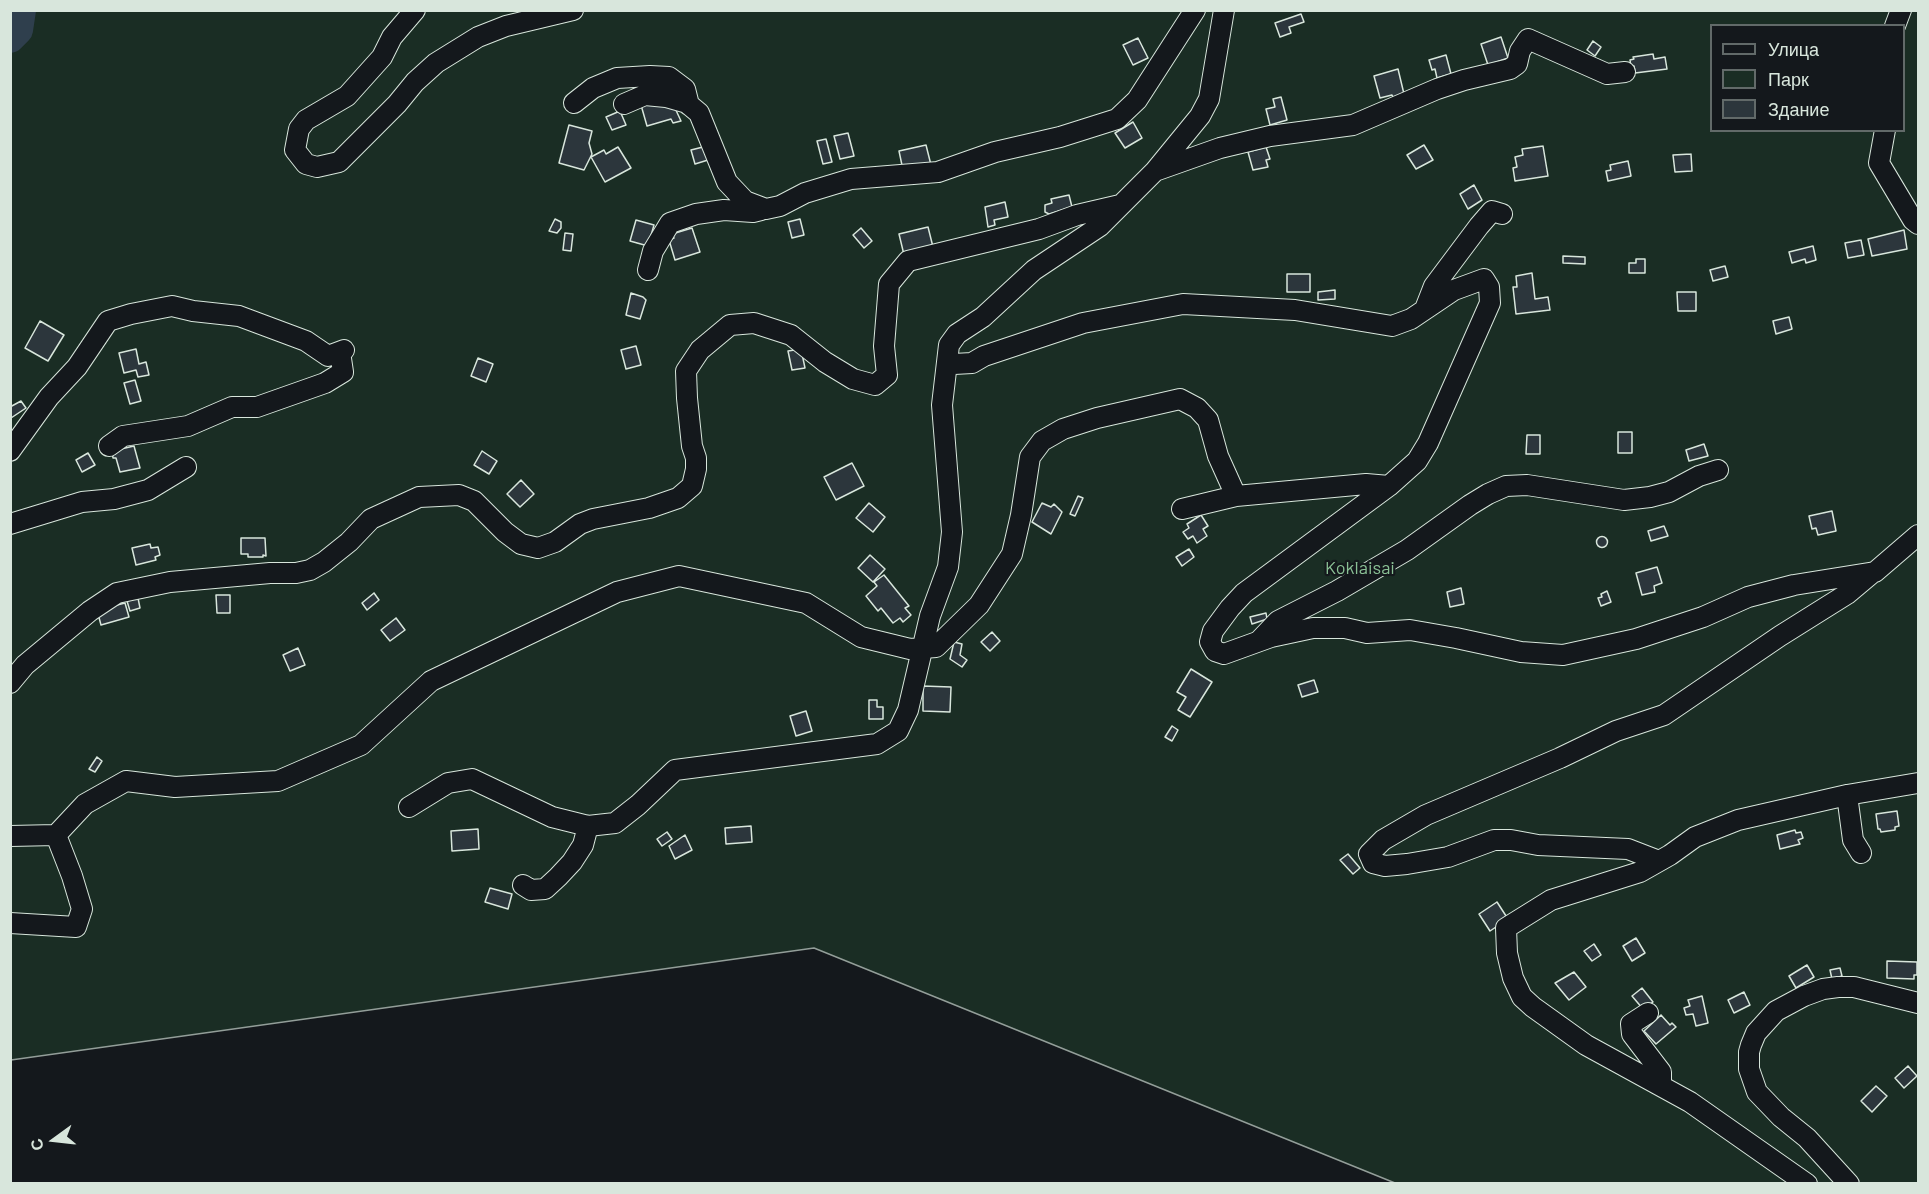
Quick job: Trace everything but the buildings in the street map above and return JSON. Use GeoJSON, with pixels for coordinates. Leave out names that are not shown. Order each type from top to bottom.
{"type":"FeatureCollection","features":[{"type":"Feature","properties":{"kind":"street"},"geometry":{"type":"LineString","coordinates":[[415,10],[392,37],[382,57],[347,96],[306,120],[299,129],[295,150],[306,164],[317,166],[339,162],[436,63],[478,38],[506,26],[573,10]]}},
{"type":"Feature","properties":{"kind":"street"},"geometry":{"type":"LineString","coordinates":[[648,270],[653,251],[670,223],[696,214],[724,210],[753,212],[780,206],[805,192],[851,179],[938,172],[995,152],[1060,137],[1118,119],[1137,100],[1195,10]]}},
{"type":"Feature","properties":{"kind":"street"},"geometry":{"type":"LineString","coordinates":[[409,807],[448,783],[472,779],[552,817],[588,826],[615,823],[675,770],[877,744],[898,731],[908,710],[930,616],[948,567],[952,532],[942,405],[949,345],[957,334],[984,317],[1034,270],[1100,226],[1155,171],[1200,116],[1209,99],[1224,10]]}},
{"type":"Feature","properties":{"kind":"street"},"geometry":{"type":"LineString","coordinates":[[1155,171],[1220,148],[1270,136],[1353,125],[1437,89],[1510,69],[1517,64],[1528,39],[1607,74],[1625,72]]}},
{"type":"Feature","properties":{"kind":"street"},"geometry":{"type":"LineString","coordinates":[[574,103],[593,88],[617,78],[650,76],[669,77],[686,89],[689,105]]}},
{"type":"Feature","properties":{"kind":"street"},"geometry":{"type":"LineString","coordinates":[[624,104],[645,95],[666,97],[689,105],[699,113],[727,182],[745,201],[766,209]]}},
{"type":"Feature","properties":{"kind":"street"},"geometry":{"type":"LineString","coordinates":[[1885,132],[1879,163],[1913,220],[1918,224]]}},
{"type":"Feature","properties":{"kind":"street"},"geometry":{"type":"LineString","coordinates":[[10,683],[26,664],[90,611],[117,593],[170,582],[310,570],[349,542],[371,519],[419,497],[459,495],[474,501],[505,532],[521,544],[538,548],[555,542],[580,524],[593,519],[649,508],[678,498],[692,486],[696,469],[687,398],[687,371],[700,350],[730,325],[754,323],[791,335],[825,362],[853,379],[875,385],[886,375],[884,346],[889,284],[908,261],[1039,229],[1077,215],[1120,205]]}},
{"type":"Feature","properties":{"kind":"street"},"geometry":{"type":"LineString","coordinates":[[1425,309],[1434,286],[1479,226],[1492,211],[1502,214]]}},
{"type":"Feature","properties":{"kind":"street"},"geometry":{"type":"LineString","coordinates":[[947,362],[972,363],[984,356],[1083,323],[1183,304],[1295,310],[1392,326],[1411,319],[1454,290],[1484,279],[1489,287],[1490,303],[1428,443],[1417,461],[1389,486],[1244,593],[1213,631],[1210,642],[1215,651],[1224,654],[1271,637],[1313,628],[1345,628],[1367,633],[1410,630],[1521,652],[1563,655],[1636,639],[1702,617],[1748,597],[1794,585],[1875,572]]}},
{"type":"Feature","properties":{"kind":"street"},"geometry":{"type":"LineString","coordinates":[[10,451],[49,397],[77,367],[108,321],[131,314],[172,306],[193,311],[239,316],[306,341],[328,356],[342,351],[343,372],[325,383],[257,407],[232,407],[188,426],[123,436],[109,446]]}},
{"type":"Feature","properties":{"kind":"street"},"geometry":{"type":"LineString","coordinates":[[10,836],[56,835],[85,804],[126,781],[175,787],[278,781],[361,745],[431,681],[617,592],[679,576],[806,603],[861,637],[910,649],[936,647],[979,605],[1012,554],[1030,457],[1042,441],[1063,429],[1096,418],[1180,399],[1197,408],[1208,420],[1218,456],[1236,496]]}},
{"type":"Feature","properties":{"kind":"street"},"geometry":{"type":"LineString","coordinates":[[10,524],[82,502],[114,499],[148,490],[186,467]]}},
{"type":"Feature","properties":{"kind":"street"},"geometry":{"type":"LineString","coordinates":[[1259,641],[1278,621],[1337,591],[1407,550],[1470,505],[1506,486],[1527,485],[1624,500],[1669,492],[1699,476],[1718,470]]}},
{"type":"Feature","properties":{"kind":"street"},"geometry":{"type":"LineString","coordinates":[[1182,509],[1236,496],[1366,484],[1389,486]]}},
{"type":"Feature","properties":{"kind":"street"},"geometry":{"type":"LineString","coordinates":[[1659,861],[1628,849],[1538,845],[1511,840],[1494,840],[1448,857],[1407,864],[1385,866],[1373,863],[1369,854],[1383,840],[1426,815],[1560,758],[1616,731],[1664,715],[1780,636],[1847,594],[1918,535]]}},
{"type":"Feature","properties":{"kind":"street"},"geometry":{"type":"LineString","coordinates":[[1807,1184],[1690,1102],[1586,1045],[1553,1023],[1522,997],[1513,978],[1507,952],[1506,928],[1551,900],[1640,872],[1695,837],[1738,820],[1847,795],[1918,783]]}},
{"type":"Feature","properties":{"kind":"street"},"geometry":{"type":"LineString","coordinates":[[1847,795],[1853,840],[1861,853]]}},
{"type":"Feature","properties":{"kind":"street"},"geometry":{"type":"LineString","coordinates":[[523,885],[531,890],[545,889],[572,862],[583,845],[588,826]]}},
{"type":"Feature","properties":{"kind":"street"},"geometry":{"type":"LineString","coordinates":[[10,923],[76,927],[82,909],[56,835]]}},
{"type":"Feature","properties":{"kind":"street"},"geometry":{"type":"LineString","coordinates":[[1849,1184],[1807,1138],[1781,1117],[1757,1092],[1749,1070],[1749,1052],[1756,1033],[1776,1011],[1804,996],[1838,987],[1854,987],[1918,1003]]}},
{"type":"Feature","properties":{"kind":"street"},"geometry":{"type":"LineString","coordinates":[[1898,998],[1918,1016]]}},
{"type":"Feature","properties":{"kind":"street"},"geometry":{"type":"LineString","coordinates":[[1648,1013],[1631,1024],[1632,1034],[1661,1072],[1661,1086]]}},
{"type":"Feature","properties":{"kind":"green space","name":"Koklaisai"},"geometry":{"type":"Polygon","coordinates":[[[10,11],[1918,11],[1918,1183],[1395,1183],[814,948],[11,1060],[10,11]]]}},
{"type":"Feature","properties":{"kind":"waterway"},"geometry":{"type":"LineString","coordinates":[[10,38],[18,30],[21,10]]}}]}
